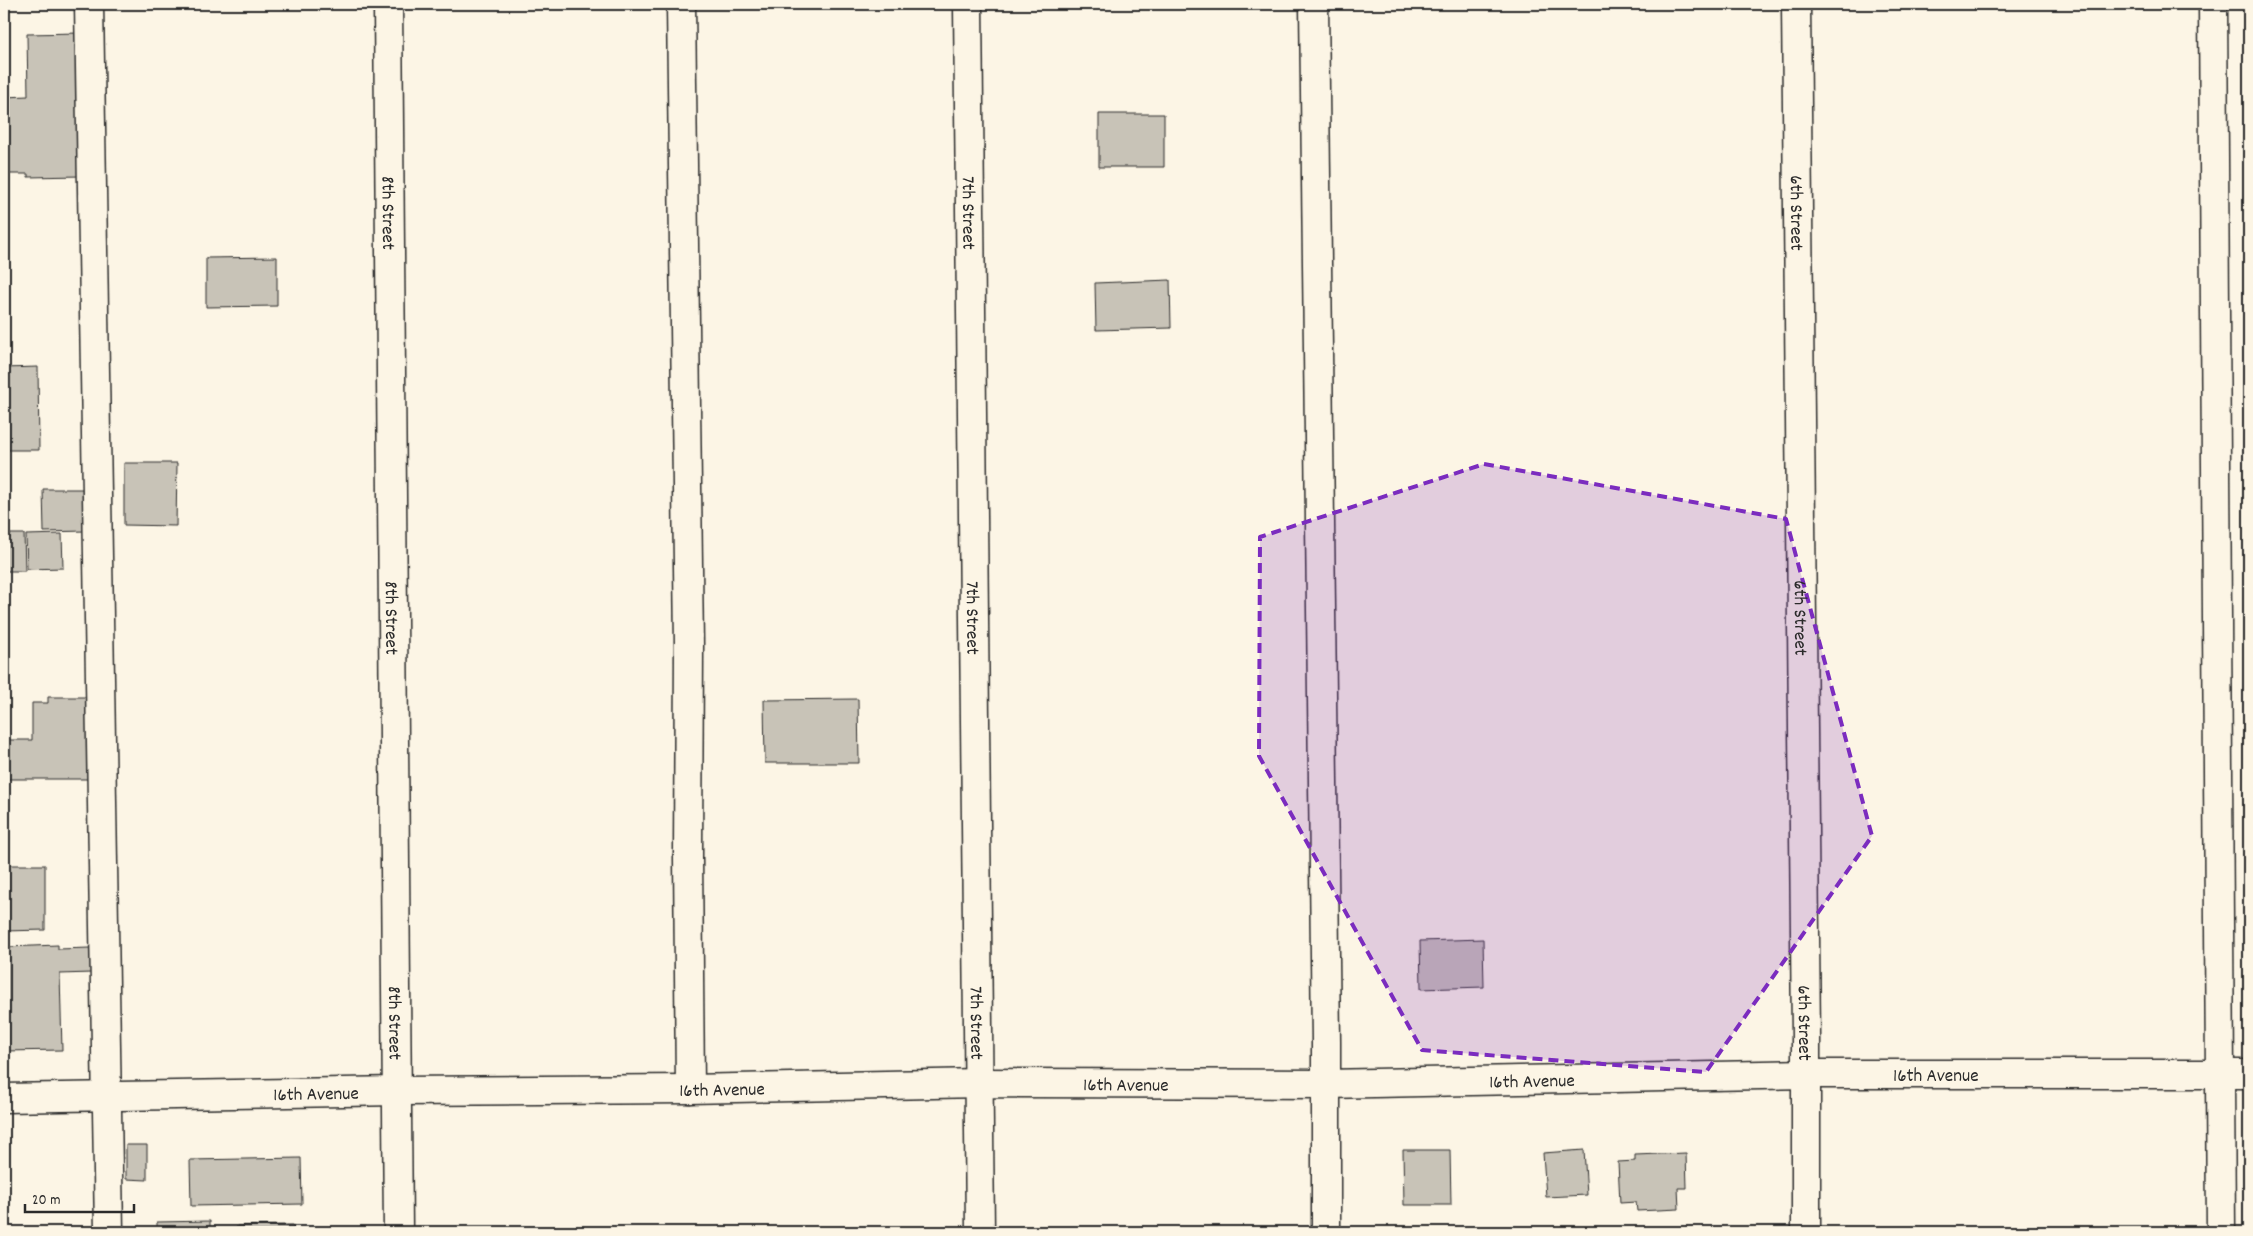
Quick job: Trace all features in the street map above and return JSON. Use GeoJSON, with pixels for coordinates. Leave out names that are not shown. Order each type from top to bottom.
{"type":"FeatureCollection","features":[{"type":"Feature","properties":{"kind":"street"},"geometry":{"type":"LineString","coordinates":[[89,4],[109,1232]]}},
{"type":"Feature","properties":{"kind":"street","name":"8th Street"},"geometry":{"type":"LineString","coordinates":[[388,4],[398,1232]]}},
{"type":"Feature","properties":{"kind":"street"},"geometry":{"type":"LineString","coordinates":[[681,4],[689,646],[690,1089]]}},
{"type":"Feature","properties":{"kind":"street","name":"7th Street"},"geometry":{"type":"LineString","coordinates":[[968,4],[980,1232]]}},
{"type":"Feature","properties":{"kind":"street"},"geometry":{"type":"LineString","coordinates":[[1314,4],[1326,1232]]}},
{"type":"Feature","properties":{"kind":"street","name":"6th Street"},"geometry":{"type":"LineString","coordinates":[[1796,4],[1806,1232]]}},
{"type":"Feature","properties":{"kind":"street"},"geometry":{"type":"LineString","coordinates":[[2213,4],[2221,1232]]}},
{"type":"Feature","properties":{"kind":"street","name":"16th Avenue"},"geometry":{"type":"LineString","coordinates":[[4,1098],[397,1091],[690,1089],[980,1083],[1326,1084],[1806,1074],[2249,1074]]}},
{"type":"Feature","properties":{"kind":"highlighted area"},"geometry":{"type":"Polygon","coordinates":[[[1484,464],[1786,519],[1872,836],[1706,1072],[1422,1050],[1259,756],[1260,537],[1484,464]]]}},
{"type":"Feature","properties":{"kind":"building"},"geometry":{"type":"Polygon","coordinates":[[[80,33],[81,176],[28,177],[28,174],[4,174],[4,97],[28,96],[27,34],[80,33]]]}},
{"type":"Feature","properties":{"kind":"building"},"geometry":{"type":"Polygon","coordinates":[[[1099,114],[1164,114],[1164,167],[1099,167],[1099,114]]]}},
{"type":"Feature","properties":{"kind":"building"},"geometry":{"type":"Polygon","coordinates":[[[277,257],[277,306],[206,307],[206,258],[277,257]]]}},
{"type":"Feature","properties":{"kind":"building"},"geometry":{"type":"Polygon","coordinates":[[[1170,280],[1171,328],[1096,330],[1095,283],[1170,280]]]}},
{"type":"Feature","properties":{"kind":"building"},"geometry":{"type":"Polygon","coordinates":[[[38,367],[39,450],[4,450],[4,368],[38,367]]]}},
{"type":"Feature","properties":{"kind":"building"},"geometry":{"type":"Polygon","coordinates":[[[124,463],[177,463],[176,526],[124,525],[124,463]]]}},
{"type":"Feature","properties":{"kind":"building"},"geometry":{"type":"Polygon","coordinates":[[[43,489],[86,489],[85,531],[44,532],[43,489]]]}},
{"type":"Feature","properties":{"kind":"building"},"geometry":{"type":"Polygon","coordinates":[[[4,534],[24,534],[25,571],[4,571],[4,534]]]}},
{"type":"Feature","properties":{"kind":"building"},"geometry":{"type":"Polygon","coordinates":[[[62,534],[63,568],[27,569],[26,535],[62,534]]]}},
{"type":"Feature","properties":{"kind":"building"},"geometry":{"type":"Polygon","coordinates":[[[48,697],[90,697],[90,779],[4,779],[6,740],[32,740],[32,703],[48,703],[48,697]]]}},
{"type":"Feature","properties":{"kind":"building"},"geometry":{"type":"Polygon","coordinates":[[[858,699],[859,763],[765,763],[764,700],[858,699]]]}},
{"type":"Feature","properties":{"kind":"building"},"geometry":{"type":"Polygon","coordinates":[[[4,865],[45,865],[45,930],[4,931],[4,865]]]}},
{"type":"Feature","properties":{"kind":"building"},"geometry":{"type":"Polygon","coordinates":[[[1483,939],[1484,987],[1421,989],[1420,941],[1483,939]]]}},
{"type":"Feature","properties":{"kind":"building"},"geometry":{"type":"Polygon","coordinates":[[[58,945],[58,949],[90,948],[91,973],[60,974],[62,1050],[4,1051],[4,962],[8,962],[7,947],[58,945]]]}},
{"type":"Feature","properties":{"kind":"building"},"geometry":{"type":"Polygon","coordinates":[[[126,1145],[147,1145],[147,1180],[126,1179],[126,1145]]]}},
{"type":"Feature","properties":{"kind":"building"},"geometry":{"type":"Polygon","coordinates":[[[1403,1150],[1450,1150],[1451,1205],[1404,1205],[1403,1150]]]}},
{"type":"Feature","properties":{"kind":"building"},"geometry":{"type":"Polygon","coordinates":[[[1584,1150],[1587,1195],[1546,1197],[1543,1153],[1584,1150]]]}},
{"type":"Feature","properties":{"kind":"building"},"geometry":{"type":"Polygon","coordinates":[[[1686,1153],[1687,1188],[1678,1188],[1679,1209],[1637,1211],[1636,1202],[1620,1203],[1618,1162],[1635,1161],[1635,1155],[1686,1153]]]}},
{"type":"Feature","properties":{"kind":"building"},"geometry":{"type":"Polygon","coordinates":[[[301,1158],[302,1204],[191,1206],[190,1160],[301,1158]]]}},
{"type":"Feature","properties":{"kind":"building"},"geometry":{"type":"Polygon","coordinates":[[[210,1221],[210,1232],[157,1232],[157,1222],[210,1221]]]}},
{"type":"Feature","properties":{"kind":"building"},"geometry":{"type":"Polygon","coordinates":[[[293,1225],[294,1231],[304,1232],[237,1232],[237,1226],[293,1225]]]}}]}
